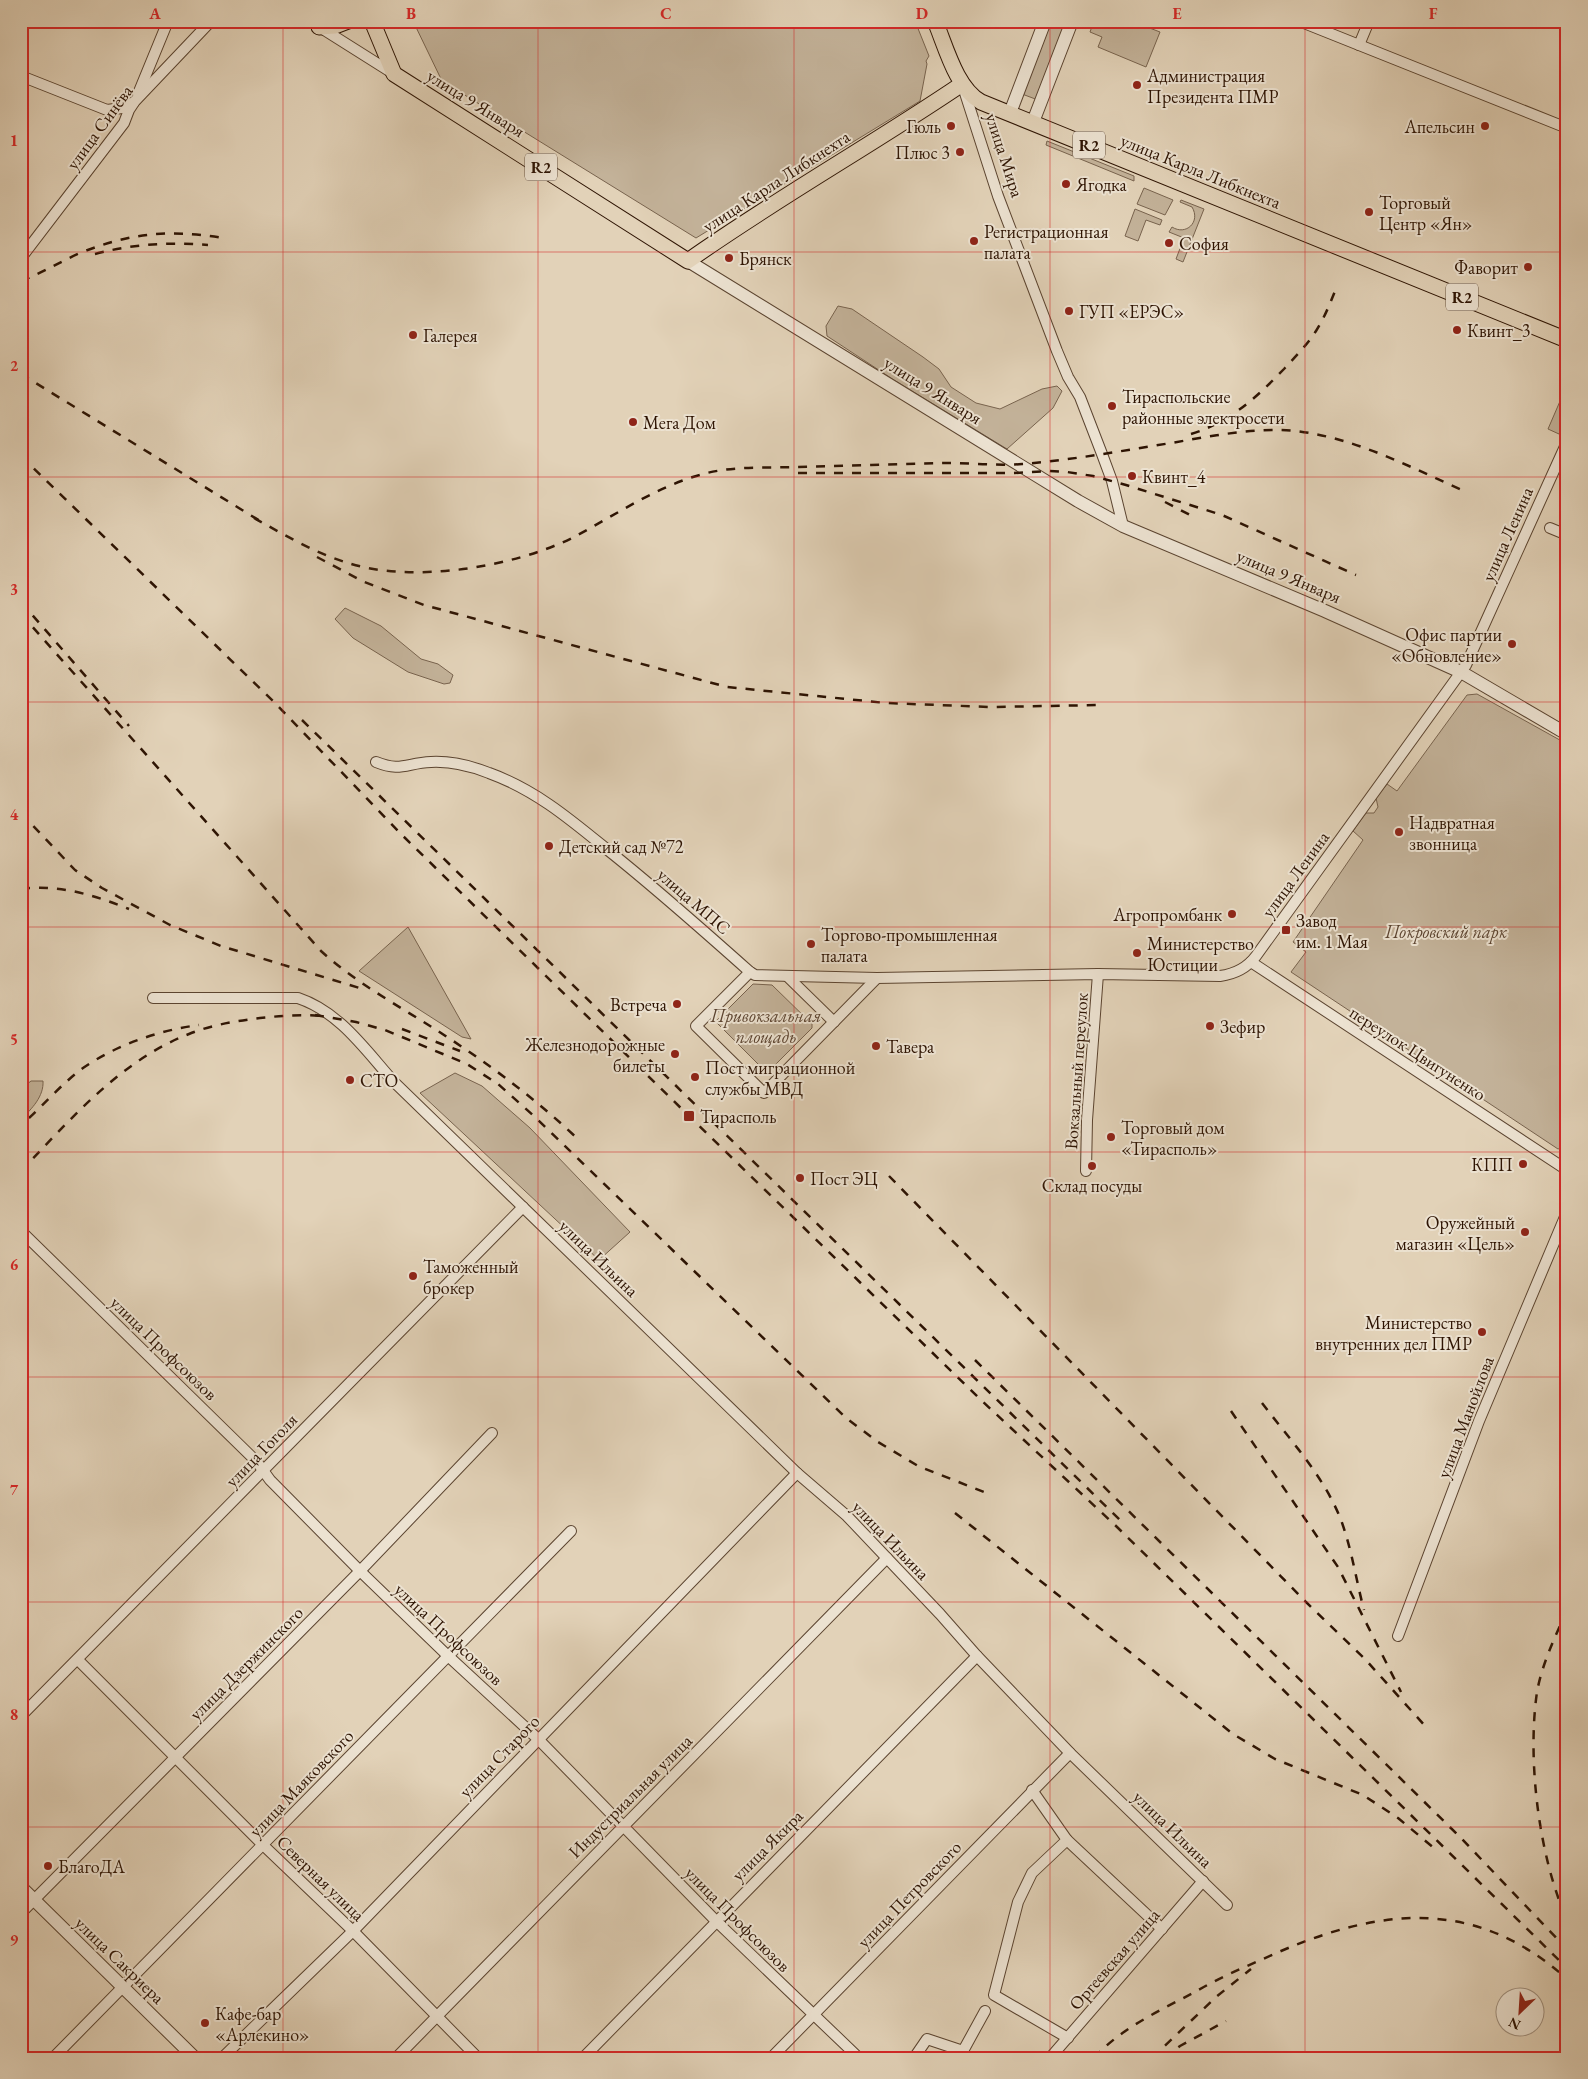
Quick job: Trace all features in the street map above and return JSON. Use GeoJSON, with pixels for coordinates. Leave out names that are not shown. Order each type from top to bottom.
{"type":"FeatureCollection","features":[{"type":"Feature","properties":{"kind":"main road"},"geometry":{"type":"LineString","coordinates":[[315,24],[335,26],[348,21]]}},
{"type":"Feature","properties":{"kind":"main road"},"geometry":{"type":"LineString","coordinates":[[372,21],[394,74]]}},
{"type":"Feature","properties":{"kind":"main road","name":"улица Мира"},"geometry":{"type":"LineString","coordinates":[[935,21],[962,84]]}},
{"type":"Feature","properties":{"kind":"main road","name":"улица 9 Января"},"geometry":{"type":"LineString","coordinates":[[394,74],[688,261]]}},
{"type":"Feature","properties":{"kind":"main road","name":"улица Карла Либкнехта"},"geometry":{"type":"LineString","coordinates":[[688,261],[743,223],[916,115],[962,84],[976,99],[1567,340]]}},
{"type":"Feature","properties":{"kind":"street"},"geometry":{"type":"LineString","coordinates":[[21,76],[107,110],[122,108],[135,102],[168,21]]}},
{"type":"Feature","properties":{"kind":"street","name":"улица Синёва"},"geometry":{"type":"LineString","coordinates":[[21,258],[124,123],[129,110],[135,102],[211,21]]}},
{"type":"Feature","properties":{"kind":"street"},"geometry":{"type":"LineString","coordinates":[[1010,113],[1045,21]]}},
{"type":"Feature","properties":{"kind":"street"},"geometry":{"type":"LineString","coordinates":[[1033,122],[1072,21]]}},
{"type":"Feature","properties":{"kind":"street"},"geometry":{"type":"LineString","coordinates":[[1299,21],[1567,128]]}},
{"type":"Feature","properties":{"kind":"street"},"geometry":{"type":"LineString","coordinates":[[1360,45],[1369,21]]}},
{"type":"Feature","properties":{"kind":"street","name":"улица 9 Января"},"geometry":{"type":"LineString","coordinates":[[315,24],[394,74]]}},
{"type":"Feature","properties":{"kind":"street","name":"улица Мира"},"geometry":{"type":"LineString","coordinates":[[962,84],[998,196],[1056,351],[1080,397],[1112,481],[1123,526]]}},
{"type":"Feature","properties":{"kind":"street","name":"улица 9 Января"},"geometry":{"type":"LineString","coordinates":[[688,261],[1078,501],[1123,526],[1325,611],[1461,672],[1567,734]]}},
{"type":"Feature","properties":{"kind":"street","name":"улица Ленина"},"geometry":{"type":"LineString","coordinates":[[750,972],[765,976],[877,978],[1098,974],[1220,976],[1238,972],[1251,962],[1461,672],[1567,442]]}},
{"type":"Feature","properties":{"kind":"street"},"geometry":{"type":"LineString","coordinates":[[1550,528],[1567,535]]}},
{"type":"Feature","properties":{"kind":"street","name":"улица МПС"},"geometry":{"type":"LineString","coordinates":[[376,762],[389,767],[403,768],[429,762],[448,762],[488,773],[532,792],[592,837],[667,898],[750,972]]}},
{"type":"Feature","properties":{"kind":"street","name":"переулок Цвигуненко"},"geometry":{"type":"LineString","coordinates":[[1251,962],[1567,1170]]}},
{"type":"Feature","properties":{"kind":"street"},"geometry":{"type":"LineString","coordinates":[[750,972],[696,1026],[764,1093],[877,978]]}},
{"type":"Feature","properties":{"kind":"street","name":"Вокзальный переулок"},"geometry":{"type":"LineString","coordinates":[[1086,1171],[1098,974]]}},
{"type":"Feature","properties":{"kind":"street"},"geometry":{"type":"LineString","coordinates":[[788,977],[834,1022]]}},
{"type":"Feature","properties":{"kind":"street","name":"улица Ильина"},"geometry":{"type":"LineString","coordinates":[[153,998],[298,998],[314,1004],[334,1017],[394,1082],[797,1473],[847,1516],[976,1656],[1070,1753],[1226,1904]]}},
{"type":"Feature","properties":{"kind":"street","name":"улица Гоголя"},"geometry":{"type":"LineString","coordinates":[[21,1716],[523,1207]]}},
{"type":"Feature","properties":{"kind":"street","name":"улица Манойлова"},"geometry":{"type":"LineString","coordinates":[[1398,1636],[1479,1421],[1567,1212]]}},
{"type":"Feature","properties":{"kind":"street","name":"улица Профсоюзов"},"geometry":{"type":"LineString","coordinates":[[21,1231],[257,1462],[263,1471],[360,1571],[447,1656],[538,1739],[716,1921],[859,2058]]}},
{"type":"Feature","properties":{"kind":"street","name":"улица Дзержинского"},"geometry":{"type":"LineString","coordinates":[[21,1913],[360,1571],[492,1434]]}},
{"type":"Feature","properties":{"kind":"street","name":"улица Старого"},"geometry":{"type":"LineString","coordinates":[[222,2058],[353,1931],[797,1473]]}},
{"type":"Feature","properties":{"kind":"street","name":"улица Маяковского"},"geometry":{"type":"LineString","coordinates":[[53,2058],[571,1531]]}},
{"type":"Feature","properties":{"kind":"street","name":"Индустриальная улица"},"geometry":{"type":"LineString","coordinates":[[396,2058],[887,1558]]}},
{"type":"Feature","properties":{"kind":"street","name":"улица Якира"},"geometry":{"type":"LineString","coordinates":[[583,2058],[976,1656]]}},
{"type":"Feature","properties":{"kind":"street","name":"Северная улица"},"geometry":{"type":"LineString","coordinates":[[78,1660],[263,1845],[353,1931],[478,2058]]}},
{"type":"Feature","properties":{"kind":"street","name":"улица Петровского"},"geometry":{"type":"LineString","coordinates":[[771,2058],[1070,1753]]}},
{"type":"Feature","properties":{"kind":"street"},"geometry":{"type":"LineString","coordinates":[[1032,1790],[1067,1840],[1162,1929]]}},
{"type":"Feature","properties":{"kind":"street"},"geometry":{"type":"LineString","coordinates":[[1067,1840],[1032,1873],[1018,1902],[994,1995],[1068,2038]]}},
{"type":"Feature","properties":{"kind":"street","name":"Оргеевская улица"},"geometry":{"type":"LineString","coordinates":[[1050,2058],[1203,1881]]}},
{"type":"Feature","properties":{"kind":"street","name":"улица Сакриера"},"geometry":{"type":"LineString","coordinates":[[21,1887],[195,2058]]}},
{"type":"Feature","properties":{"kind":"street"},"geometry":{"type":"LineString","coordinates":[[914,2058],[927,2039],[963,2051],[986,2011]]}},
{"type":"Feature","properties":{"kind":"green space"},"geometry":{"type":"Polygon","coordinates":[[[413,21],[915,21],[929,56],[926,61],[920,101],[696,238],[442,81],[413,21]]]}},
{"type":"Feature","properties":{"kind":"green space"},"geometry":{"type":"Polygon","coordinates":[[[1050,21],[1069,21],[1038,100],[1022,94],[1050,21]]]}},
{"type":"Feature","properties":{"kind":"green space"},"geometry":{"type":"Polygon","coordinates":[[[1094,21],[1149,21],[1147,27],[1160,32],[1146,67],[1098,47],[1102,37],[1090,32],[1094,21]]]}},
{"type":"Feature","properties":{"kind":"green space"},"geometry":{"type":"Polygon","coordinates":[[[1047,141],[1134,176],[1134,181],[1046,145],[1047,141]]]}},
{"type":"Feature","properties":{"kind":"green space"},"geometry":{"type":"Polygon","coordinates":[[[1144,188],[1173,200],[1165,215],[1137,204],[1144,188]]]}},
{"type":"Feature","properties":{"kind":"green space"},"geometry":{"type":"Polygon","coordinates":[[[1181,200],[1204,209],[1183,262],[1176,259],[1184,238],[1169,232],[1172,227],[1182,230],[1187,229],[1195,218],[1192,207],[1180,202],[1181,200]]]}},
{"type":"Feature","properties":{"kind":"green space"},"geometry":{"type":"Polygon","coordinates":[[[1135,209],[1162,220],[1160,225],[1146,220],[1138,241],[1125,236],[1135,209]]]}},
{"type":"Feature","properties":{"kind":"green space"},"geometry":{"type":"Polygon","coordinates":[[[838,306],[852,309],[923,357],[939,369],[951,387],[976,403],[1000,409],[1042,389],[1057,386],[1062,391],[1053,408],[1007,449],[894,380],[827,336],[826,326],[838,306]]]}},
{"type":"Feature","properties":{"kind":"green space"},"geometry":{"type":"Polygon","coordinates":[[[1567,385],[1567,415],[1559,434],[1548,429],[1567,385]]]}},
{"type":"Feature","properties":{"kind":"green space"},"geometry":{"type":"Polygon","coordinates":[[[345,608],[381,626],[421,659],[438,664],[453,675],[450,683],[444,684],[408,672],[353,638],[335,619],[345,608]]]}},
{"type":"Feature","properties":{"kind":"green space","name":"Покровский парк"},"geometry":{"type":"Polygon","coordinates":[[[1477,694],[1567,744],[1567,1146],[1558,1149],[1291,972],[1306,952],[1293,942],[1363,840],[1353,831],[1366,813],[1374,813],[1378,807],[1376,798],[1387,784],[1397,791],[1467,695],[1477,694]]]}},
{"type":"Feature","properties":{"kind":"green space"},"geometry":{"type":"Polygon","coordinates":[[[408,927],[471,1039],[462,1037],[359,971],[408,927]]]}},
{"type":"Feature","properties":{"kind":"green space","name":"Привокзальная площадь"},"geometry":{"type":"Polygon","coordinates":[[[753,984],[772,985],[812,1024],[812,1028],[769,1071],[765,1071],[717,1023],[717,1020],[753,984]]]}},
{"type":"Feature","properties":{"kind":"green space"},"geometry":{"type":"Polygon","coordinates":[[[455,1073],[482,1086],[530,1128],[630,1232],[599,1260],[420,1093],[455,1073]]]}},
{"type":"Feature","properties":{"kind":"green space"},"geometry":{"type":"Polygon","coordinates":[[[31,1081],[43,1081],[42,1092],[33,1107],[21,1119],[21,1089],[31,1081]]]}},
{"type":"Feature","properties":{"kind":"railway"},"geometry":{"type":"LineString","coordinates":[[21,281],[80,253],[133,237],[185,234],[223,238]]}},
{"type":"Feature","properties":{"kind":"railway"},"geometry":{"type":"LineString","coordinates":[[95,254],[151,245],[208,245]]}},
{"type":"Feature","properties":{"kind":"railway"},"geometry":{"type":"LineString","coordinates":[[1191,434],[1230,416],[1274,380],[1301,351],[1316,331],[1337,286]]}},
{"type":"Feature","properties":{"kind":"railway"},"geometry":{"type":"LineString","coordinates":[[21,374],[260,521]]}},
{"type":"Feature","properties":{"kind":"railway"},"geometry":{"type":"LineString","coordinates":[[254,518],[321,553],[371,569],[399,572],[460,570],[520,558],[547,549],[572,538],[671,485],[707,473],[729,469],[927,463],[1022,464],[1265,430],[1296,431],[1360,446],[1462,490]]}},
{"type":"Feature","properties":{"kind":"railway"},"geometry":{"type":"LineString","coordinates":[[21,456],[275,703],[400,833],[689,1116],[981,1400],[1116,1526],[1567,1968]]}},
{"type":"Feature","properties":{"kind":"railway"},"geometry":{"type":"LineString","coordinates":[[798,473],[1014,473],[1049,471],[1093,476],[1222,515],[1356,575]]}},
{"type":"Feature","properties":{"kind":"railway"},"geometry":{"type":"LineString","coordinates":[[1165,502],[1192,516]]}},
{"type":"Feature","properties":{"kind":"railway"},"geometry":{"type":"LineString","coordinates":[[317,557],[362,581],[424,605],[727,687],[886,703],[990,707],[1098,705]]}},
{"type":"Feature","properties":{"kind":"railway"},"geometry":{"type":"LineString","coordinates":[[21,602],[129,726]]}},
{"type":"Feature","properties":{"kind":"railway"},"geometry":{"type":"LineString","coordinates":[[21,614],[321,951],[363,984],[494,1069],[529,1096],[580,1141]]}},
{"type":"Feature","properties":{"kind":"railway"},"geometry":{"type":"LineString","coordinates":[[302,720],[1124,1524]]}},
{"type":"Feature","properties":{"kind":"railway"},"geometry":{"type":"LineString","coordinates":[[21,813],[75,870],[102,888],[170,925],[221,946],[363,989]]}},
{"type":"Feature","properties":{"kind":"railway"},"geometry":{"type":"LineString","coordinates":[[21,889],[63,889],[103,899],[129,909]]}},
{"type":"Feature","properties":{"kind":"railway"},"geometry":{"type":"LineString","coordinates":[[315,1015],[356,1022],[385,1030],[467,1064],[498,1084],[535,1117],[846,1418],[878,1442],[918,1466],[989,1494]]}},
{"type":"Feature","properties":{"kind":"railway"},"geometry":{"type":"LineString","coordinates":[[21,1171],[98,1093],[119,1075],[164,1045],[197,1031],[233,1022],[283,1016],[321,1016]]}},
{"type":"Feature","properties":{"kind":"railway"},"geometry":{"type":"LineString","coordinates":[[29,1118],[69,1079],[110,1052],[154,1035],[199,1025]]}},
{"type":"Feature","properties":{"kind":"railway"},"geometry":{"type":"LineString","coordinates":[[402,1029],[460,1051]]}},
{"type":"Feature","properties":{"kind":"railway"},"geometry":{"type":"LineString","coordinates":[[889,1176],[1306,1602],[1365,1659],[1426,1727]]}},
{"type":"Feature","properties":{"kind":"railway"},"geometry":{"type":"LineString","coordinates":[[975,1360],[1459,1836],[1567,1949]]}},
{"type":"Feature","properties":{"kind":"railway"},"geometry":{"type":"LineString","coordinates":[[1262,1403],[1316,1473],[1334,1504],[1348,1542],[1364,1610]]}},
{"type":"Feature","properties":{"kind":"railway"},"geometry":{"type":"LineString","coordinates":[[1231,1411],[1338,1567],[1401,1692]]}},
{"type":"Feature","properties":{"kind":"railway"},"geometry":{"type":"LineString","coordinates":[[955,1513],[1233,1734],[1275,1759],[1363,1795],[1398,1818],[1434,1848]]}},
{"type":"Feature","properties":{"kind":"railway"},"geometry":{"type":"LineString","coordinates":[[1567,1610],[1542,1671],[1534,1719],[1535,1778],[1538,1808],[1549,1868],[1567,1920]]}},
{"type":"Feature","properties":{"kind":"railway"},"geometry":{"type":"LineString","coordinates":[[1094,2058],[1116,2038],[1142,2020],[1229,1974],[1303,1942],[1343,1929],[1382,1921],[1420,1918],[1457,1922],[1494,1933],[1531,1951],[1567,1979]]}},
{"type":"Feature","properties":{"kind":"railway"},"geometry":{"type":"LineString","coordinates":[[1152,2058],[1216,1997],[1251,1969]]}},
{"type":"Feature","properties":{"kind":"railway"},"geometry":{"type":"LineString","coordinates":[[1164,2058],[1180,2046],[1226,2021]]}},
{"type":"Feature","properties":{"kind":"place","name":"Администрация Президента ПМР"},"geometry":{"type":"Point","coordinates":[1137,85]}},
{"type":"Feature","properties":{"kind":"place","name":"Гюль"},"geometry":{"type":"Point","coordinates":[951,126]}},
{"type":"Feature","properties":{"kind":"place","name":"Апельсин"},"geometry":{"type":"Point","coordinates":[1485,126]}},
{"type":"Feature","properties":{"kind":"place","name":"Плюс 3"},"geometry":{"type":"Point","coordinates":[960,152]}},
{"type":"Feature","properties":{"kind":"place","name":"Ягодка"},"geometry":{"type":"Point","coordinates":[1066,184]}},
{"type":"Feature","properties":{"kind":"place","name":"Торговый Центр «Ян»"},"geometry":{"type":"Point","coordinates":[1369,212]}},
{"type":"Feature","properties":{"kind":"place","name":"Регистрационная палата"},"geometry":{"type":"Point","coordinates":[974,241]}},
{"type":"Feature","properties":{"kind":"place","name":"София"},"geometry":{"type":"Point","coordinates":[1169,243]}},
{"type":"Feature","properties":{"kind":"place","name":"Брянск"},"geometry":{"type":"Point","coordinates":[729,258]}},
{"type":"Feature","properties":{"kind":"place","name":"Фаворит"},"geometry":{"type":"Point","coordinates":[1528,267]}},
{"type":"Feature","properties":{"kind":"place","name":"ГУП «ЕРЭС»"},"geometry":{"type":"Point","coordinates":[1069,311]}},
{"type":"Feature","properties":{"kind":"place","name":"Квинт_3"},"geometry":{"type":"Point","coordinates":[1457,330]}},
{"type":"Feature","properties":{"kind":"place","name":"Галерея"},"geometry":{"type":"Point","coordinates":[413,335]}},
{"type":"Feature","properties":{"kind":"place","name":"Тираспольские районные электросети"},"geometry":{"type":"Point","coordinates":[1112,406]}},
{"type":"Feature","properties":{"kind":"place","name":"Мега Дом"},"geometry":{"type":"Point","coordinates":[633,422]}},
{"type":"Feature","properties":{"kind":"place","name":"Квинт_4"},"geometry":{"type":"Point","coordinates":[1132,476]}},
{"type":"Feature","properties":{"kind":"place","name":"Офис партии «Обновление»"},"geometry":{"type":"Point","coordinates":[1512,644]}},
{"type":"Feature","properties":{"kind":"place","name":"Надвратная звонница"},"geometry":{"type":"Point","coordinates":[1399,832]}},
{"type":"Feature","properties":{"kind":"place","name":"Детский сад №72"},"geometry":{"type":"Point","coordinates":[549,846]}},
{"type":"Feature","properties":{"kind":"place","name":"Агропромбанк"},"geometry":{"type":"Point","coordinates":[1232,914]}},
{"type":"Feature","properties":{"kind":"place","name":"Завод им. 1 Мая"},"geometry":{"type":"Point","coordinates":[1286,930]}},
{"type":"Feature","properties":{"kind":"place","name":"Торгово-промышленная палата"},"geometry":{"type":"Point","coordinates":[811,944]}},
{"type":"Feature","properties":{"kind":"place","name":"Министерство Юстиции"},"geometry":{"type":"Point","coordinates":[1137,953]}},
{"type":"Feature","properties":{"kind":"place","name":"Встреча"},"geometry":{"type":"Point","coordinates":[677,1004]}},
{"type":"Feature","properties":{"kind":"place","name":"Зефир"},"geometry":{"type":"Point","coordinates":[1210,1026]}},
{"type":"Feature","properties":{"kind":"place","name":"Тавера"},"geometry":{"type":"Point","coordinates":[876,1046]}},
{"type":"Feature","properties":{"kind":"place","name":"Железнодорожные билеты"},"geometry":{"type":"Point","coordinates":[675,1054]}},
{"type":"Feature","properties":{"kind":"place","name":"Пост миграционной службы МВД"},"geometry":{"type":"Point","coordinates":[695,1077]}},
{"type":"Feature","properties":{"kind":"place","name":"СТО"},"geometry":{"type":"Point","coordinates":[350,1080]}},
{"type":"Feature","properties":{"kind":"place","name":"Тирасполь"},"geometry":{"type":"Point","coordinates":[689,1116]}},
{"type":"Feature","properties":{"kind":"place","name":"Торговый дом «Тирасполь»"},"geometry":{"type":"Point","coordinates":[1111,1137]}},
{"type":"Feature","properties":{"kind":"place","name":"КПП"},"geometry":{"type":"Point","coordinates":[1523,1164]}},
{"type":"Feature","properties":{"kind":"place","name":"Склад посуды"},"geometry":{"type":"Point","coordinates":[1092,1166]}},
{"type":"Feature","properties":{"kind":"place","name":"Пост ЭЦ"},"geometry":{"type":"Point","coordinates":[800,1178]}},
{"type":"Feature","properties":{"kind":"place","name":"Оружейный магазин «Цель»"},"geometry":{"type":"Point","coordinates":[1525,1232]}},
{"type":"Feature","properties":{"kind":"place","name":"Таможенный брокер"},"geometry":{"type":"Point","coordinates":[413,1276]}},
{"type":"Feature","properties":{"kind":"place","name":"Министерство внутренних дел ПМР"},"geometry":{"type":"Point","coordinates":[1482,1332]}},
{"type":"Feature","properties":{"kind":"place","name":"БлагоДА"},"geometry":{"type":"Point","coordinates":[48,1866]}},
{"type":"Feature","properties":{"kind":"place","name":"Кафе-бар «Арлекино»"},"geometry":{"type":"Point","coordinates":[205,2023]}}]}
